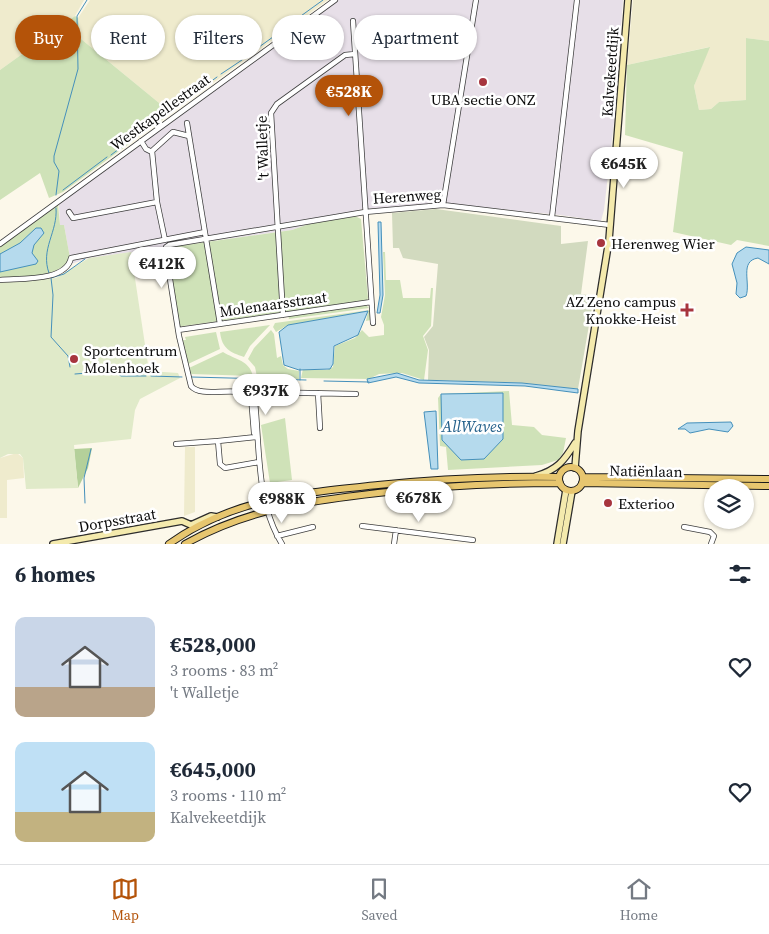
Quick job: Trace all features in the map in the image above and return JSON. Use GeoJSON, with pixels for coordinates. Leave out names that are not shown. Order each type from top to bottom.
{"type":"FeatureCollection","features":[{"type":"Feature","properties":{"kind":"main road"},"geometry":{"type":"LineString","coordinates":[[169,544],[185,533],[217,517],[265,500],[294,494],[431,480],[535,476],[560,480],[568,490],[577,490],[583,480],[575,468],[565,469],[560,480]]}},
{"type":"Feature","properties":{"kind":"main road","name":"Natiënlaan"},"geometry":{"type":"LineString","coordinates":[[583,480],[769,478]]}},
{"type":"Feature","properties":{"kind":"main road"},"geometry":{"type":"LineString","coordinates":[[185,544],[220,526],[267,510],[309,502],[425,488],[560,480]]}},
{"type":"Feature","properties":{"kind":"main road","name":"Natiënlaan"},"geometry":{"type":"LineString","coordinates":[[583,480],[769,486]]}},
{"type":"Feature","properties":{"kind":"street","name":"Westkapellestraat"},"geometry":{"type":"LineString","coordinates":[[0,244],[335,0]]}},
{"type":"Feature","properties":{"kind":"street"},"geometry":{"type":"LineString","coordinates":[[443,205],[476,0]]}},
{"type":"Feature","properties":{"kind":"street"},"geometry":{"type":"LineString","coordinates":[[552,217],[577,0]]}},
{"type":"Feature","properties":{"kind":"street","name":"Kalvekeetdijk"},"geometry":{"type":"LineString","coordinates":[[575,468],[576,442],[610,225],[628,0]]}},
{"type":"Feature","properties":{"kind":"street"},"geometry":{"type":"LineString","coordinates":[[353,21],[354,38]]}},
{"type":"Feature","properties":{"kind":"street","name":"'t Walletje"},"geometry":{"type":"LineString","coordinates":[[278,227],[271,121],[273,108],[345,55],[354,54]]}},
{"type":"Feature","properties":{"kind":"street"},"geometry":{"type":"LineString","coordinates":[[355,60],[373,323]]}},
{"type":"Feature","properties":{"kind":"street"},"geometry":{"type":"LineString","coordinates":[[187,123],[220,324]]}},
{"type":"Feature","properties":{"kind":"street"},"geometry":{"type":"LineString","coordinates":[[165,240],[157,202],[152,152],[154,147],[173,132],[189,136]]}},
{"type":"Feature","properties":{"kind":"street"},"geometry":{"type":"LineString","coordinates":[[141,141],[146,149],[152,152]]}},
{"type":"Feature","properties":{"kind":"street"},"geometry":{"type":"LineString","coordinates":[[69,212],[73,218],[157,202]]}},
{"type":"Feature","properties":{"kind":"street","name":"Herenweg"},"geometry":{"type":"LineString","coordinates":[[0,280],[54,275],[63,271],[70,263],[71,258],[165,240],[278,227],[365,212],[443,205],[610,225]]}},
{"type":"Feature","properties":{"kind":"street"},"geometry":{"type":"LineString","coordinates":[[278,227],[283,315]]}},
{"type":"Feature","properties":{"kind":"street"},"geometry":{"type":"LineString","coordinates":[[206,234],[172,244],[166,248],[178,330],[190,382],[193,389],[244,392],[252,397]]}},
{"type":"Feature","properties":{"kind":"street","name":"Molenaarsstraat"},"geometry":{"type":"LineString","coordinates":[[178,330],[371,302]]}},
{"type":"Feature","properties":{"kind":"street"},"geometry":{"type":"LineString","coordinates":[[282,544],[270,523],[267,510],[254,433],[250,402],[252,397],[260,392],[356,394]]}},
{"type":"Feature","properties":{"kind":"street"},"geometry":{"type":"LineString","coordinates":[[318,393],[320,428]]}},
{"type":"Feature","properties":{"kind":"street"},"geometry":{"type":"LineString","coordinates":[[176,444],[256,436]]}},
{"type":"Feature","properties":{"kind":"street"},"geometry":{"type":"LineString","coordinates":[[218,441],[220,464],[225,468],[259,462]]}},
{"type":"Feature","properties":{"kind":"street","name":"Kalvekeetdijk"},"geometry":{"type":"LineString","coordinates":[[535,476],[558,467],[566,460],[576,442]]}},
{"type":"Feature","properties":{"kind":"street"},"geometry":{"type":"LineString","coordinates":[[558,544],[568,490]]}},
{"type":"Feature","properties":{"kind":"street"},"geometry":{"type":"LineString","coordinates":[[563,544],[568,490]]}},
{"type":"Feature","properties":{"kind":"street","name":"Dorpsstraat"},"geometry":{"type":"LineString","coordinates":[[52,544],[186,523],[191,525],[211,516],[217,517]]}},
{"type":"Feature","properties":{"kind":"street"},"geometry":{"type":"LineString","coordinates":[[185,533],[186,523]]}},
{"type":"Feature","properties":{"kind":"street"},"geometry":{"type":"LineString","coordinates":[[362,526],[473,540]]}},
{"type":"Feature","properties":{"kind":"street"},"geometry":{"type":"LineString","coordinates":[[278,536],[313,527]]}},
{"type":"Feature","properties":{"kind":"street"},"geometry":{"type":"LineString","coordinates":[[684,527],[710,532],[714,536],[712,544]]}},
{"type":"Feature","properties":{"kind":"street"},"geometry":{"type":"LineString","coordinates":[[394,544],[396,530]]}},
{"type":"Feature","properties":{"kind":"shaded area"},"geometry":{"type":"Polygon","coordinates":[[[0,0],[84,0],[76,15],[15,15],[15,59],[0,70],[0,0]]]}},
{"type":"Feature","properties":{"kind":"shaded area"},"geometry":{"type":"Polygon","coordinates":[[[90,0],[328,0],[307,15],[272,15],[272,40],[262,48],[262,15],[175,15],[175,60],[245,60],[170,114],[107,60],[165,60],[165,15],[91,15],[91,47],[81,39],[80,15],[90,0]]]}},
{"type":"Feature","properties":{"kind":"shaded area"},"geometry":{"type":"Polygon","coordinates":[[[337,0],[623,0],[614,122],[604,210],[601,221],[438,203],[356,210],[355,216],[309,224],[292,230],[89,258],[71,264],[64,225],[60,225],[59,205],[63,200],[255,60],[262,60],[262,55],[272,48],[272,60],[344,60],[344,15],[318,14],[337,0]]]}},
{"type":"Feature","properties":{"kind":"shaded area"},"geometry":{"type":"Polygon","coordinates":[[[633,0],[769,0],[769,41],[746,38],[746,100],[719,102],[711,109],[699,110],[694,86],[709,47],[627,65],[633,0]]]}},
{"type":"Feature","properties":{"kind":"shaded area"},"geometry":{"type":"Polygon","coordinates":[[[185,447],[195,447],[195,512],[184,516],[185,447]]]}},
{"type":"Feature","properties":{"kind":"shaded area"},"geometry":{"type":"Polygon","coordinates":[[[17,453],[23,458],[24,478],[7,480],[7,518],[0,518],[0,458],[17,453]]]}},
{"type":"Feature","properties":{"kind":"green space"},"geometry":{"type":"Polygon","coordinates":[[[746,38],[769,41],[769,246],[737,240],[731,245],[673,232],[683,152],[625,135],[627,65],[710,47],[694,86],[699,110],[711,109],[719,102],[746,100],[746,38]]]}},
{"type":"Feature","properties":{"kind":"green space"},"geometry":{"type":"Polygon","coordinates":[[[81,39],[91,47],[91,60],[107,60],[170,114],[63,192],[49,198],[40,173],[0,200],[0,70],[15,59],[81,60],[81,39]]]}},
{"type":"Feature","properties":{"kind":"green space"},"geometry":{"type":"Polygon","coordinates":[[[58,204],[60,225],[64,225],[70,258],[68,258],[68,262],[54,271],[45,274],[0,278],[0,246],[58,204]]]}},
{"type":"Feature","properties":{"kind":"green space"},"geometry":{"type":"Polygon","coordinates":[[[436,209],[561,226],[561,244],[588,241],[581,294],[594,296],[578,389],[522,383],[428,380],[429,350],[424,337],[433,326],[438,264],[403,258],[399,248],[393,248],[392,213],[436,209]]]}},
{"type":"Feature","properties":{"kind":"green space"},"geometry":{"type":"Polygon","coordinates":[[[355,216],[361,219],[368,298],[366,301],[176,327],[165,248],[292,230],[309,224],[355,216]]]}},
{"type":"Feature","properties":{"kind":"green space","name":"Sportcentrum Molenhoek"},"geometry":{"type":"Polygon","coordinates":[[[131,252],[149,371],[178,373],[180,378],[140,399],[135,410],[131,439],[74,445],[78,488],[26,489],[23,458],[20,454],[8,454],[0,458],[0,283],[56,278],[89,258],[131,252]]]}},
{"type":"Feature","properties":{"kind":"green space"},"geometry":{"type":"Polygon","coordinates":[[[383,252],[385,252],[386,280],[400,280],[403,298],[430,298],[431,288],[433,288],[431,326],[423,336],[428,350],[424,380],[402,373],[379,374],[369,379],[301,378],[303,369],[327,370],[333,367],[335,346],[355,338],[362,330],[369,337],[384,335],[384,325],[381,317],[385,295],[383,252]]]}},
{"type":"Feature","properties":{"kind":"green space"},"geometry":{"type":"Polygon","coordinates":[[[366,305],[369,308],[289,319],[288,316],[366,305]]]}},
{"type":"Feature","properties":{"kind":"green space"},"geometry":{"type":"Polygon","coordinates":[[[370,310],[371,320],[366,321],[368,311],[288,325],[276,332],[273,327],[275,323],[370,310]]]}},
{"type":"Feature","properties":{"kind":"green space"},"geometry":{"type":"Polygon","coordinates":[[[270,325],[250,346],[244,357],[228,349],[221,338],[220,332],[270,325]]]}},
{"type":"Feature","properties":{"kind":"green space"},"geometry":{"type":"Polygon","coordinates":[[[271,330],[274,334],[277,358],[281,356],[283,365],[288,369],[299,371],[299,379],[257,377],[255,367],[248,359],[254,348],[271,330]]]}},
{"type":"Feature","properties":{"kind":"green space"},"geometry":{"type":"Polygon","coordinates":[[[216,332],[220,349],[188,364],[183,340],[186,340],[185,337],[216,332]]]}},
{"type":"Feature","properties":{"kind":"green space"},"geometry":{"type":"Polygon","coordinates":[[[223,352],[245,363],[253,376],[191,374],[189,368],[223,352]]]}},
{"type":"Feature","properties":{"kind":"green space"},"geometry":{"type":"Polygon","coordinates":[[[509,391],[512,425],[534,427],[542,435],[566,438],[563,453],[558,460],[542,465],[448,470],[446,447],[440,446],[438,398],[441,394],[509,391]]]}},
{"type":"Feature","properties":{"kind":"green space"},"geometry":{"type":"Polygon","coordinates":[[[285,418],[292,480],[270,483],[261,425],[285,418]]]}},
{"type":"Feature","properties":{"kind":"green space"},"geometry":{"type":"Polygon","coordinates":[[[92,448],[88,468],[78,488],[74,449],[92,448]]]}},
{"type":"Feature","properties":{"kind":"water"},"geometry":{"type":"Polygon","coordinates":[[[378,222],[381,222],[383,295],[380,313],[377,313],[380,295],[378,222]]]}},
{"type":"Feature","properties":{"kind":"water"},"geometry":{"type":"Polygon","coordinates":[[[36,228],[41,228],[44,233],[34,245],[32,253],[38,261],[36,264],[0,272],[0,254],[20,243],[36,228]]]}},
{"type":"Feature","properties":{"kind":"water"},"geometry":{"type":"Polygon","coordinates":[[[746,247],[769,250],[769,264],[758,258],[749,263],[747,268],[746,296],[740,298],[736,294],[737,283],[732,264],[737,253],[746,247]]]}},
{"type":"Feature","properties":{"kind":"water"},"geometry":{"type":"Polygon","coordinates":[[[368,311],[358,335],[334,346],[333,364],[330,369],[299,370],[284,365],[279,332],[288,325],[368,311]]]}},
{"type":"Feature","properties":{"kind":"water"},"geometry":{"type":"Polygon","coordinates":[[[397,373],[419,380],[522,383],[578,389],[578,393],[525,386],[419,383],[396,377],[368,383],[367,379],[397,373]]]}},
{"type":"Feature","properties":{"kind":"water","name":"AllWaves"},"geometry":{"type":"Polygon","coordinates":[[[503,393],[503,439],[484,459],[461,460],[442,440],[441,394],[503,393]]]}},
{"type":"Feature","properties":{"kind":"water"},"geometry":{"type":"Polygon","coordinates":[[[436,411],[438,469],[431,469],[424,412],[436,411]]]}},
{"type":"Feature","properties":{"kind":"water"},"geometry":{"type":"Polygon","coordinates":[[[731,422],[733,426],[728,432],[709,429],[690,433],[685,429],[678,429],[687,423],[731,422]]]}},
{"type":"Feature","properties":{"kind":"waterway"},"geometry":{"type":"LineString","coordinates":[[56,195],[59,171],[54,162],[54,156],[78,69],[77,16],[87,0]]}},
{"type":"Feature","properties":{"kind":"waterway"},"geometry":{"type":"LineString","coordinates":[[302,15],[323,0]]}},
{"type":"Feature","properties":{"kind":"waterway"},"geometry":{"type":"LineString","coordinates":[[262,45],[272,38]]}},
{"type":"Feature","properties":{"kind":"waterway"},"geometry":{"type":"LineString","coordinates":[[221,74],[242,60]]}},
{"type":"Feature","properties":{"kind":"waterway"},"geometry":{"type":"LineString","coordinates":[[180,104],[217,77]]}},
{"type":"Feature","properties":{"kind":"waterway"},"geometry":{"type":"LineString","coordinates":[[141,133],[175,108]]}},
{"type":"Feature","properties":{"kind":"waterway"},"geometry":{"type":"LineString","coordinates":[[111,155],[132,139]]}},
{"type":"Feature","properties":{"kind":"waterway"},"geometry":{"type":"LineString","coordinates":[[63,190],[107,157]]}},
{"type":"Feature","properties":{"kind":"waterway"},"geometry":{"type":"LineString","coordinates":[[49,273],[47,256],[56,217],[56,208]]}},
{"type":"Feature","properties":{"kind":"waterway"},"geometry":{"type":"LineString","coordinates":[[70,367],[68,356],[51,337],[53,295],[51,278],[64,274],[85,259]]}},
{"type":"Feature","properties":{"kind":"waterway"},"geometry":{"type":"LineString","coordinates":[[300,369],[300,380]]}},
{"type":"Feature","properties":{"kind":"waterway"},"geometry":{"type":"LineString","coordinates":[[75,374],[114,371],[121,376],[146,376]]}},
{"type":"Feature","properties":{"kind":"waterway"},"geometry":{"type":"LineString","coordinates":[[151,376],[182,377]]}},
{"type":"Feature","properties":{"kind":"waterway"},"geometry":{"type":"LineString","coordinates":[[191,377],[306,380]]}},
{"type":"Feature","properties":{"kind":"waterway"},"geometry":{"type":"LineString","coordinates":[[324,381],[369,382]]}},
{"type":"Feature","properties":{"kind":"waterway"},"geometry":{"type":"LineString","coordinates":[[85,503],[84,478],[91,449]]}},
{"type":"Feature","properties":{"kind":"place","name":"UBA sectie ONZ"},"geometry":{"type":"Point","coordinates":[483,82]}},
{"type":"Feature","properties":{"kind":"place","name":"Herenweg Wier"},"geometry":{"type":"Point","coordinates":[601,243]}},
{"type":"Feature","properties":{"kind":"place","name":"AZ Zeno campus Knokke-Heist"},"geometry":{"type":"Point","coordinates":[687,310]}},
{"type":"Feature","properties":{"kind":"place","name":"Sportcentrum Molenhoek"},"geometry":{"type":"Point","coordinates":[74,359]}},
{"type":"Feature","properties":{"kind":"place","name":"Exterioo"},"geometry":{"type":"Point","coordinates":[608,503]}}]}
